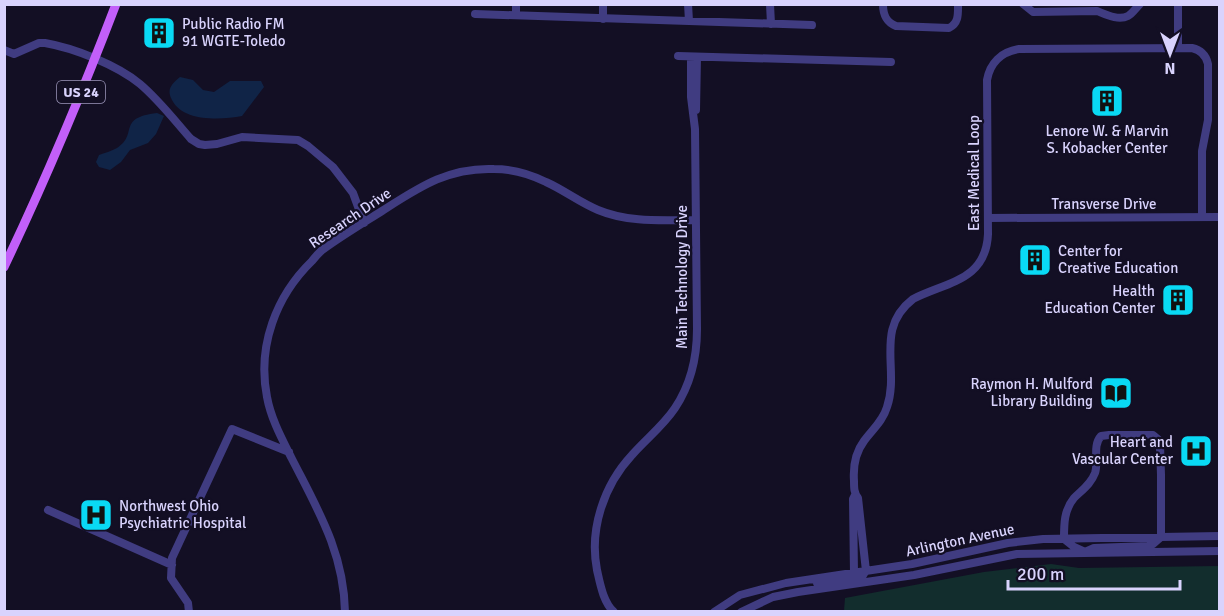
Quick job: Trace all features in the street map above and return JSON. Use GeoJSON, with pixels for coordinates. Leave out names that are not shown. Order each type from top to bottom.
{"type":"FeatureCollection","features":[{"type":"Feature","properties":{"kind":"main road","name":"US 24"},"geometry":{"type":"LineString","coordinates":[[4,267],[42,188],[116,4]]}},
{"type":"Feature","properties":{"kind":"street"},"geometry":{"type":"LineString","coordinates":[[516,4],[516,15]]}},
{"type":"Feature","properties":{"kind":"street"},"geometry":{"type":"LineString","coordinates":[[603,4],[603,19]]}},
{"type":"Feature","properties":{"kind":"street"},"geometry":{"type":"LineString","coordinates":[[688,4],[688,21]]}},
{"type":"Feature","properties":{"kind":"street"},"geometry":{"type":"LineString","coordinates":[[771,4],[771,24]]}},
{"type":"Feature","properties":{"kind":"street"},"geometry":{"type":"LineString","coordinates":[[883,9],[890,24],[901,27],[949,28],[956,22],[958,4]]}},
{"type":"Feature","properties":{"kind":"street"},"geometry":{"type":"LineString","coordinates":[[1023,4],[1033,12],[1097,11],[1120,18],[1128,16],[1140,4]]}},
{"type":"Feature","properties":{"kind":"street"},"geometry":{"type":"LineString","coordinates":[[1178,4],[1178,48]]}},
{"type":"Feature","properties":{"kind":"street"},"geometry":{"type":"LineString","coordinates":[[475,14],[812,26]]}},
{"type":"Feature","properties":{"kind":"street"},"geometry":{"type":"LineString","coordinates":[[4,50],[14,54],[33,45],[45,43],[95,59],[142,86],[194,142],[205,145],[242,137],[298,140],[333,167],[353,193],[364,223]]}},
{"type":"Feature","properties":{"kind":"street","name":"East Medical Loop"},"geometry":{"type":"LineString","coordinates":[[854,573],[852,510],[855,495],[856,455],[863,441],[883,417],[889,402],[890,341],[894,323],[903,309],[914,299],[959,280],[975,268],[987,245],[987,80],[990,68],[998,58],[1008,51],[1018,49],[1197,49],[1207,62],[1208,120],[1203,148],[1202,217]]}},
{"type":"Feature","properties":{"kind":"street"},"geometry":{"type":"LineString","coordinates":[[678,57],[891,62]]}},
{"type":"Feature","properties":{"kind":"street","name":"Main Technology Drive"},"geometry":{"type":"LineString","coordinates":[[611,610],[601,586],[596,564],[597,522],[603,501],[618,472],[669,416],[681,399],[695,359],[697,340],[694,129],[697,96],[694,57]]}},
{"type":"Feature","properties":{"kind":"street","name":"Research Drive"},"geometry":{"type":"LineString","coordinates":[[345,612],[343,584],[331,537],[271,414],[265,378],[266,347],[273,319],[285,294],[301,271],[324,249],[431,181],[462,171],[492,169],[513,171],[535,177],[588,205],[619,217],[649,220],[696,220]]}},
{"type":"Feature","properties":{"kind":"street","name":"Transverse Drive"},"geometry":{"type":"LineString","coordinates":[[988,218],[1220,217]]}},
{"type":"Feature","properties":{"kind":"street"},"geometry":{"type":"LineString","coordinates":[[189,612],[188,603],[171,578],[172,558],[232,429],[289,452]]}},
{"type":"Feature","properties":{"kind":"street"},"geometry":{"type":"LineString","coordinates":[[1153,435],[1159,440],[1161,537],[1148,546],[1094,548],[1085,552],[1064,539],[1067,509],[1093,476],[1096,466],[1097,441],[1101,436],[1153,435]]}},
{"type":"Feature","properties":{"kind":"street","name":"East Medical Loop"},"geometry":{"type":"LineString","coordinates":[[855,495],[858,498],[866,571]]}},
{"type":"Feature","properties":{"kind":"street"},"geometry":{"type":"LineString","coordinates":[[48,510],[172,565]]}},
{"type":"Feature","properties":{"kind":"street","name":"Arlington Avenue"},"geometry":{"type":"LineString","coordinates":[[714,612],[740,596],[776,585],[912,564],[1021,541],[1220,536]]}},
{"type":"Feature","properties":{"kind":"street","name":"Arlington Avenue"},"geometry":{"type":"LineString","coordinates":[[741,612],[773,597],[914,575],[1017,554],[1220,551]]}},
{"type":"Feature","properties":{"kind":"street"},"geometry":{"type":"LineString","coordinates":[[773,597],[792,587],[856,579],[862,577],[866,571]]}},
{"type":"Feature","properties":{"kind":"green space"},"geometry":{"type":"Polygon","coordinates":[[[1051,564],[1079,568],[1219,566],[1219,611],[844,611],[845,598],[984,572],[1051,564]]]}},
{"type":"Feature","properties":{"kind":"water"},"geometry":{"type":"Polygon","coordinates":[[[180,77],[193,80],[203,90],[214,92],[230,81],[261,81],[264,87],[242,116],[203,118],[185,112],[172,100],[170,90],[172,84],[180,77]]]}},
{"type":"Feature","properties":{"kind":"water"},"geometry":{"type":"Polygon","coordinates":[[[157,113],[164,116],[156,134],[148,143],[130,150],[121,162],[110,170],[99,167],[96,162],[99,155],[123,143],[132,123],[144,115],[157,113]]]}},
{"type":"Feature","properties":{"kind":"place","name":"Public Radio FM 91 WGTE-Toledo"},"geometry":{"type":"Point","coordinates":[159,33]}},
{"type":"Feature","properties":{"kind":"place","name":"Lenore W. & Marvin S. Kobacker Center"},"geometry":{"type":"Point","coordinates":[1107,101]}},
{"type":"Feature","properties":{"kind":"place","name":"Center for Creative Education"},"geometry":{"type":"Point","coordinates":[1035,260]}},
{"type":"Feature","properties":{"kind":"place","name":"Health Education Center"},"geometry":{"type":"Point","coordinates":[1178,300]}},
{"type":"Feature","properties":{"kind":"place","name":"Raymon H. Mulford Library Building"},"geometry":{"type":"Point","coordinates":[1116,393]}},
{"type":"Feature","properties":{"kind":"place","name":"Heart and Vascular Center"},"geometry":{"type":"Point","coordinates":[1196,451]}},
{"type":"Feature","properties":{"kind":"place","name":"Northwest Ohio Psychiatric Hospital"},"geometry":{"type":"Point","coordinates":[96,515]}}]}
